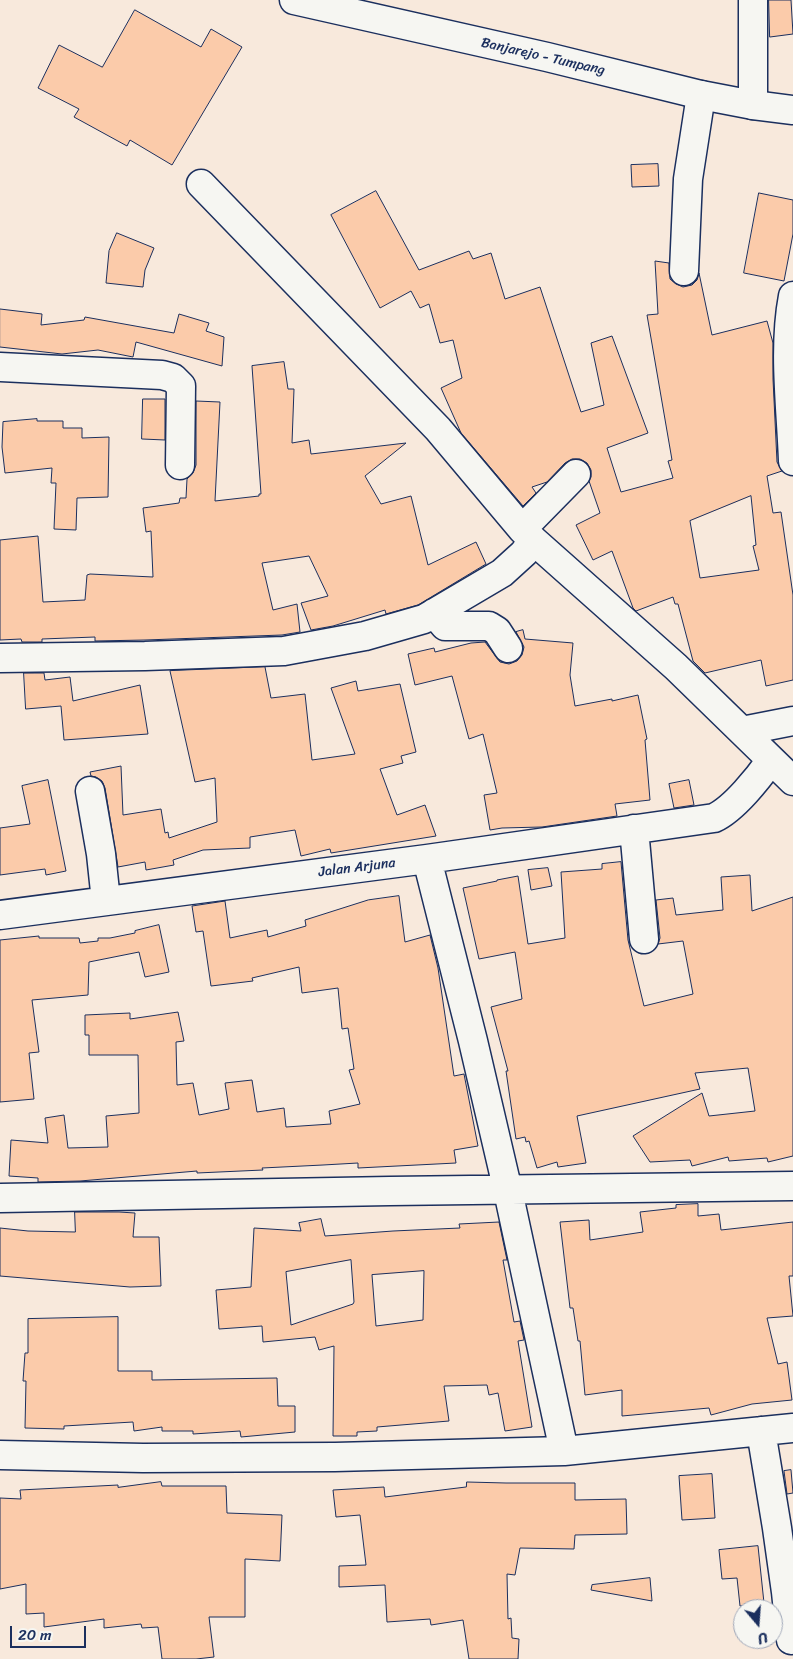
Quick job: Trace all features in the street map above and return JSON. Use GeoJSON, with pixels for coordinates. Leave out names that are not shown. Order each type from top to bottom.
{"type":"FeatureCollection","features":[{"type":"Feature","properties":{"kind":"street","name":"Banjarejo - Tumpang"},"geometry":{"type":"LineString","coordinates":[[294,0],[547,56],[700,95],[793,110]]}},
{"type":"Feature","properties":{"kind":"street"},"geometry":{"type":"LineString","coordinates":[[753,0],[753,105]]}},
{"type":"Feature","properties":{"kind":"street"},"geometry":{"type":"LineString","coordinates":[[684,271],[688,179],[700,95]]}},
{"type":"Feature","properties":{"kind":"street"},"geometry":{"type":"LineString","coordinates":[[201,184],[438,429],[526,541],[676,667],[742,731],[770,762],[793,780]]}},
{"type":"Feature","properties":{"kind":"street"},"geometry":{"type":"LineString","coordinates":[[793,296],[788,342],[793,461]]}},
{"type":"Feature","properties":{"kind":"street"},"geometry":{"type":"LineString","coordinates":[[0,367],[162,375],[173,378],[181,386],[180,465]]}},
{"type":"Feature","properties":{"kind":"street"},"geometry":{"type":"LineString","coordinates":[[0,658],[145,656],[284,651],[366,636],[424,619],[502,573],[576,474]]}},
{"type":"Feature","properties":{"kind":"street"},"geometry":{"type":"LineString","coordinates":[[434,613],[445,626],[488,626],[496,631],[508,648]]}},
{"type":"Feature","properties":{"kind":"street"},"geometry":{"type":"LineString","coordinates":[[742,731],[793,721]]}},
{"type":"Feature","properties":{"kind":"street","name":"Jalan Arjuna"},"geometry":{"type":"LineString","coordinates":[[0,915],[427,859],[714,818],[724,813],[770,762]]}},
{"type":"Feature","properties":{"kind":"street"},"geometry":{"type":"LineString","coordinates":[[90,791],[101,854],[106,901]]}},
{"type":"Feature","properties":{"kind":"street"},"geometry":{"type":"LineString","coordinates":[[634,829],[644,939]]}},
{"type":"Feature","properties":{"kind":"street"},"geometry":{"type":"LineString","coordinates":[[427,859],[473,1041],[508,1191],[564,1451]]}},
{"type":"Feature","properties":{"kind":"street"},"geometry":{"type":"LineString","coordinates":[[0,1198],[793,1186]]}},
{"type":"Feature","properties":{"kind":"street"},"geometry":{"type":"LineString","coordinates":[[0,1455],[143,1458],[335,1457],[564,1451],[793,1428]]}},
{"type":"Feature","properties":{"kind":"street"},"geometry":{"type":"LineString","coordinates":[[760,1431],[779,1537],[791,1640]]}},
{"type":"Feature","properties":{"kind":"building"},"geometry":{"type":"Polygon","coordinates":[[[769,0],[791,0],[793,34],[770,37],[769,0]]]}},
{"type":"Feature","properties":{"kind":"building"},"geometry":{"type":"Polygon","coordinates":[[[135,10],[201,47],[211,29],[242,47],[172,165],[130,140],[127,146],[74,117],[79,109],[38,88],[59,45],[102,67],[135,10]]]}},
{"type":"Feature","properties":{"kind":"building"},"geometry":{"type":"Polygon","coordinates":[[[658,164],[659,186],[632,187],[631,165],[658,164]]]}},
{"type":"Feature","properties":{"kind":"building"},"geometry":{"type":"Polygon","coordinates":[[[376,191],[419,270],[469,251],[473,259],[491,253],[505,299],[540,287],[581,412],[604,405],[591,343],[612,336],[648,433],[607,448],[621,492],[673,478],[668,461],[672,460],[647,315],[658,314],[655,261],[669,263],[670,279],[683,287],[692,285],[697,280],[699,273],[712,335],[767,321],[773,343],[777,462],[782,471],[767,476],[773,513],[781,512],[793,595],[793,680],[766,686],[761,660],[705,673],[693,661],[678,604],[675,604],[673,597],[636,611],[633,608],[612,551],[593,560],[576,525],[600,513],[589,481],[591,470],[587,463],[580,459],[572,459],[565,463],[547,482],[532,487],[536,493],[523,506],[461,433],[441,388],[462,378],[453,340],[440,343],[429,304],[420,308],[411,291],[380,308],[331,215],[376,191]],[[751,496],[690,521],[700,578],[759,570],[753,546],[756,545],[751,496]]]}},
{"type":"Feature","properties":{"kind":"building"},"geometry":{"type":"Polygon","coordinates":[[[759,193],[793,200],[793,234],[784,281],[744,273],[759,193]]]}},
{"type":"Feature","properties":{"kind":"building"},"geometry":{"type":"Polygon","coordinates":[[[117,233],[154,248],[145,270],[143,287],[106,283],[109,251],[117,233]]]}},
{"type":"Feature","properties":{"kind":"building"},"geometry":{"type":"Polygon","coordinates":[[[0,309],[42,314],[41,325],[84,320],[85,317],[174,333],[179,314],[209,323],[206,331],[224,337],[222,366],[136,342],[133,357],[98,350],[62,354],[0,347],[0,309]]]}},
{"type":"Feature","properties":{"kind":"building"},"geometry":{"type":"Polygon","coordinates":[[[284,362],[288,389],[294,389],[292,443],[309,440],[311,454],[406,443],[365,476],[381,504],[411,496],[428,565],[476,542],[486,564],[418,605],[386,614],[385,610],[333,626],[311,630],[301,603],[328,596],[309,556],[262,563],[273,610],[297,604],[300,632],[282,635],[95,641],[95,637],[42,639],[42,642],[22,642],[21,639],[0,640],[0,540],[38,536],[43,602],[85,600],[87,575],[90,574],[153,577],[151,531],[146,532],[143,508],[179,503],[180,498],[186,498],[187,479],[193,473],[196,465],[196,401],[220,402],[215,501],[259,496],[261,494],[252,366],[284,362]]]}},
{"type":"Feature","properties":{"kind":"building"},"geometry":{"type":"Polygon","coordinates":[[[143,399],[165,399],[165,440],[142,439],[143,399]]]}},
{"type":"Feature","properties":{"kind":"building"},"geometry":{"type":"Polygon","coordinates":[[[37,419],[37,421],[63,421],[63,428],[82,428],[82,438],[109,437],[108,497],[77,498],[76,530],[54,529],[56,483],[51,483],[52,468],[5,473],[2,447],[3,422],[37,419]]]}},
{"type":"Feature","properties":{"kind":"building"},"geometry":{"type":"Polygon","coordinates":[[[523,630],[525,639],[573,643],[570,675],[575,706],[638,695],[647,739],[645,740],[650,800],[615,804],[617,816],[542,827],[490,830],[484,795],[497,793],[483,734],[469,739],[452,676],[415,685],[408,654],[434,648],[435,652],[471,643],[485,642],[500,662],[509,664],[517,661],[522,655],[524,647],[516,632],[523,630]]]}},
{"type":"Feature","properties":{"kind":"building"},"geometry":{"type":"Polygon","coordinates":[[[265,667],[271,698],[305,694],[312,760],[355,754],[331,688],[356,681],[358,691],[400,684],[416,752],[401,756],[403,763],[380,769],[397,815],[425,805],[436,836],[331,853],[330,849],[301,856],[295,830],[250,837],[250,848],[203,850],[173,860],[174,865],[146,870],[145,862],[118,867],[105,788],[102,781],[91,776],[90,772],[121,766],[123,815],[161,809],[165,833],[168,832],[169,838],[217,822],[215,778],[195,782],[170,671],[265,667]]]}},
{"type":"Feature","properties":{"kind":"building"},"geometry":{"type":"Polygon","coordinates":[[[24,673],[44,673],[45,680],[70,677],[73,701],[140,685],[148,734],[64,740],[61,706],[26,709],[24,673]]]}},
{"type":"Feature","properties":{"kind":"building"},"geometry":{"type":"Polygon","coordinates":[[[48,780],[66,871],[46,875],[45,869],[0,875],[0,828],[30,824],[22,786],[48,780]]]}},
{"type":"Feature","properties":{"kind":"building"},"geometry":{"type":"Polygon","coordinates":[[[689,780],[694,805],[674,808],[669,784],[689,780]]]}},
{"type":"Feature","properties":{"kind":"building"},"geometry":{"type":"Polygon","coordinates":[[[621,862],[628,940],[644,1006],[693,994],[683,941],[658,944],[660,938],[656,900],[673,898],[676,915],[723,910],[721,877],[750,875],[752,911],[793,897],[793,1156],[768,1162],[767,1158],[729,1161],[728,1157],[692,1166],[690,1160],[650,1162],[633,1136],[702,1093],[709,1116],[755,1111],[748,1068],[695,1073],[700,1089],[577,1116],[586,1163],[558,1167],[557,1162],[537,1168],[529,1141],[526,1142],[525,1137],[516,1139],[506,1071],[508,1071],[491,1007],[522,999],[515,952],[479,959],[463,888],[518,876],[528,944],[565,938],[561,872],[602,869],[602,864],[621,862]]]}},
{"type":"Feature","properties":{"kind":"building"},"geometry":{"type":"Polygon","coordinates":[[[548,868],[552,886],[531,890],[528,870],[548,868]]]}},
{"type":"Feature","properties":{"kind":"building"},"geometry":{"type":"Polygon","coordinates":[[[399,896],[405,942],[430,935],[438,968],[454,1076],[464,1074],[478,1146],[454,1150],[456,1163],[358,1168],[358,1163],[262,1168],[263,1170],[197,1173],[197,1171],[80,1181],[38,1182],[38,1178],[9,1176],[11,1140],[48,1143],[45,1118],[64,1115],[68,1148],[108,1147],[106,1116],[139,1113],[138,1055],[89,1055],[89,1035],[85,1035],[85,1015],[130,1013],[130,1019],[178,1012],[184,1041],[176,1042],[177,1085],[193,1083],[199,1115],[229,1109],[225,1083],[252,1080],[257,1112],[284,1108],[286,1127],[331,1124],[329,1111],[360,1104],[349,1070],[354,1069],[348,1028],[342,1029],[338,988],[302,993],[299,967],[252,978],[253,981],[211,986],[203,931],[196,932],[192,906],[225,901],[230,938],[267,930],[268,937],[306,926],[305,920],[368,900],[399,896]]]}},
{"type":"Feature","properties":{"kind":"building"},"geometry":{"type":"Polygon","coordinates":[[[159,925],[169,972],[145,977],[139,952],[89,962],[88,995],[32,1000],[39,1052],[29,1053],[34,1099],[0,1102],[0,940],[39,936],[39,938],[79,938],[80,943],[98,941],[98,938],[110,938],[135,933],[135,931],[159,925]]]}},
{"type":"Feature","properties":{"kind":"building"},"geometry":{"type":"Polygon","coordinates":[[[698,1204],[698,1216],[719,1214],[721,1230],[793,1222],[793,1276],[789,1276],[793,1316],[767,1318],[778,1364],[787,1362],[792,1400],[752,1404],[711,1415],[709,1408],[622,1416],[622,1390],[585,1395],[580,1341],[578,1341],[573,1308],[570,1308],[560,1222],[589,1220],[590,1240],[643,1232],[640,1212],[676,1208],[676,1205],[698,1204]]]}},
{"type":"Feature","properties":{"kind":"building"},"geometry":{"type":"Polygon","coordinates":[[[75,1212],[135,1213],[133,1237],[159,1237],[161,1286],[130,1287],[0,1276],[0,1228],[28,1231],[75,1232],[75,1212]]]}},
{"type":"Feature","properties":{"kind":"building"},"geometry":{"type":"Polygon","coordinates":[[[321,1219],[325,1236],[460,1228],[459,1224],[499,1222],[507,1260],[503,1260],[514,1322],[520,1321],[524,1340],[518,1341],[532,1427],[505,1431],[498,1393],[489,1395],[487,1385],[444,1386],[449,1421],[377,1427],[377,1431],[357,1432],[357,1436],[333,1436],[334,1346],[319,1350],[315,1337],[263,1342],[262,1326],[219,1329],[216,1290],[251,1287],[254,1228],[301,1231],[299,1223],[321,1219]],[[351,1260],[286,1272],[291,1325],[353,1304],[351,1260]],[[424,1271],[372,1275],[376,1326],[423,1320],[424,1271]]]}},
{"type":"Feature","properties":{"kind":"building"},"geometry":{"type":"Polygon","coordinates":[[[118,1317],[118,1371],[152,1371],[152,1380],[277,1378],[278,1406],[295,1406],[295,1432],[241,1437],[240,1431],[193,1434],[193,1431],[162,1431],[162,1427],[134,1431],[133,1422],[64,1426],[64,1429],[25,1428],[26,1381],[23,1381],[25,1353],[28,1353],[28,1319],[118,1317]]]}},
{"type":"Feature","properties":{"kind":"building"},"geometry":{"type":"Polygon","coordinates":[[[791,1470],[793,1493],[787,1494],[784,1471],[791,1470]]]}},
{"type":"Feature","properties":{"kind":"building"},"geometry":{"type":"Polygon","coordinates":[[[712,1474],[715,1518],[682,1520],[679,1476],[712,1474]]]}},
{"type":"Feature","properties":{"kind":"building"},"geometry":{"type":"Polygon","coordinates":[[[161,1482],[162,1486],[226,1486],[227,1513],[282,1515],[280,1561],[245,1559],[245,1617],[209,1617],[214,1657],[162,1659],[158,1627],[142,1628],[141,1624],[104,1628],[104,1619],[44,1627],[44,1613],[26,1614],[26,1584],[0,1589],[0,1498],[21,1499],[20,1490],[118,1485],[118,1487],[161,1482]]]}},
{"type":"Feature","properties":{"kind":"building"},"geometry":{"type":"Polygon","coordinates":[[[467,1482],[575,1483],[575,1500],[626,1499],[627,1534],[575,1535],[574,1549],[520,1548],[515,1575],[507,1574],[508,1619],[511,1618],[512,1638],[519,1639],[518,1659],[469,1659],[463,1620],[431,1625],[430,1619],[387,1622],[385,1585],[339,1587],[339,1566],[366,1565],[360,1515],[336,1517],[333,1490],[384,1487],[385,1497],[466,1487],[467,1482]]]}},
{"type":"Feature","properties":{"kind":"building"},"geometry":{"type":"Polygon","coordinates":[[[758,1546],[764,1599],[739,1599],[737,1578],[722,1579],[719,1550],[758,1546]]]}},
{"type":"Feature","properties":{"kind":"building"},"geometry":{"type":"Polygon","coordinates":[[[650,1578],[652,1601],[591,1590],[592,1585],[650,1578]]]}}]}
